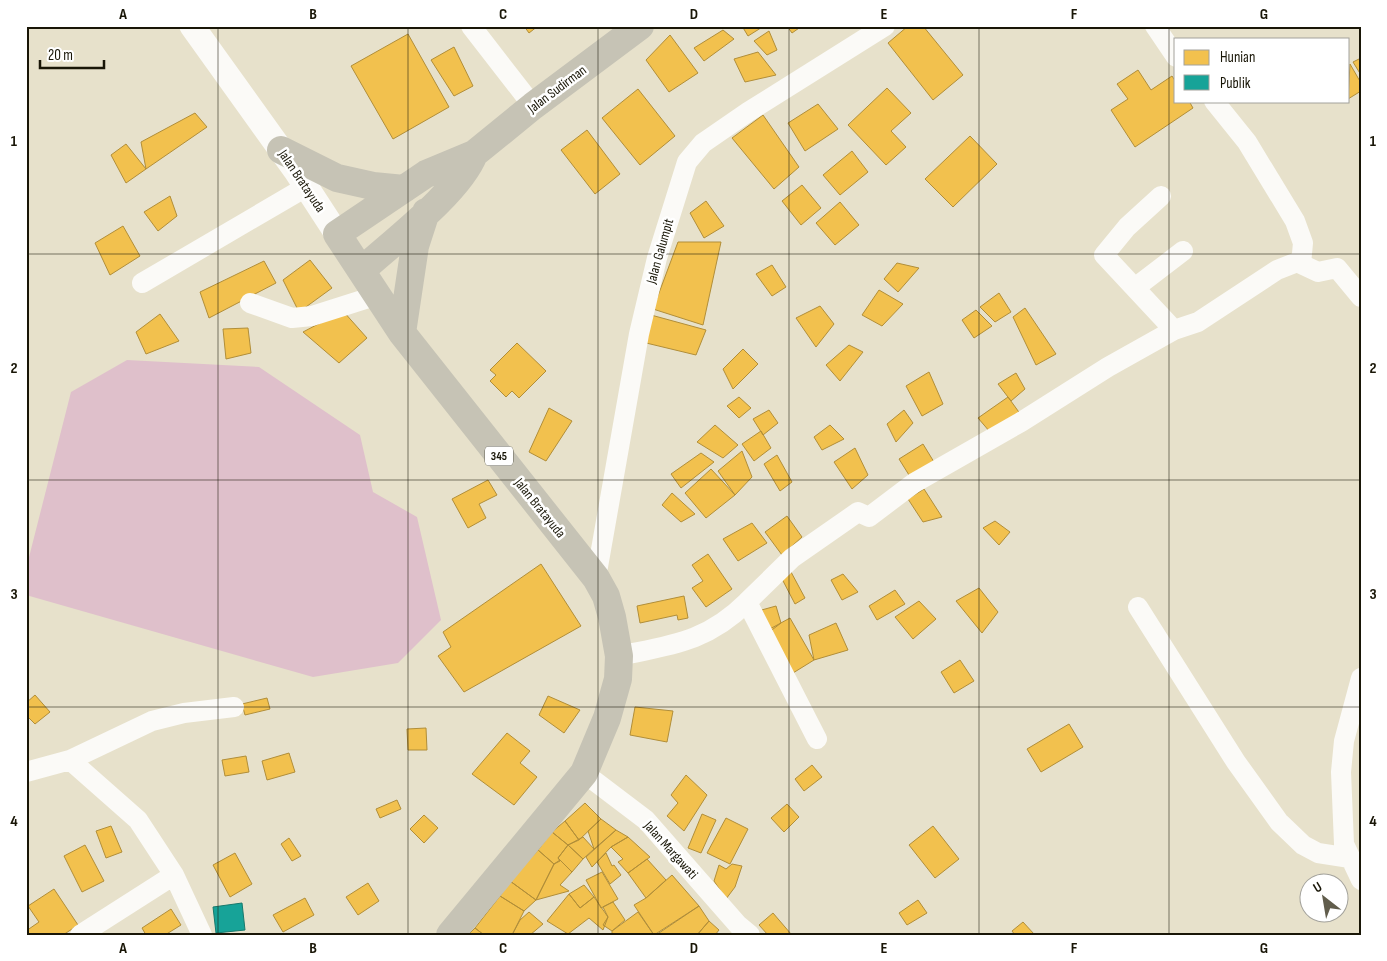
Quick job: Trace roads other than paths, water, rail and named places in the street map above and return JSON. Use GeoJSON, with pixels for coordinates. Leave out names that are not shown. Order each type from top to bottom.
{"type":"FeatureCollection","features":[{"type":"Feature","properties":{"kind":"main road","name":"Jalan Sudirman"},"geometry":{"type":"LineString","coordinates":[[474,154],[533,106],[640,26]]}},
{"type":"Feature","properties":{"kind":"main road"},"geometry":{"type":"LineString","coordinates":[[281,150],[337,178],[373,186],[404,189]]}},
{"type":"Feature","properties":{"kind":"main road"},"geometry":{"type":"LineString","coordinates":[[337,234],[426,174],[474,154]]}},
{"type":"Feature","properties":{"kind":"main road"},"geometry":{"type":"LineString","coordinates":[[362,270],[461,178],[469,167],[474,154]]}},
{"type":"Feature","properties":{"kind":"main road"},"geometry":{"type":"LineString","coordinates":[[402,333],[414,246],[426,211]]}},
{"type":"Feature","properties":{"kind":"main road","name":"Jalan Bratayuda"},"geometry":{"type":"LineString","coordinates":[[337,234],[402,333],[596,578],[606,596],[619,656],[614,698],[584,773],[450,935]]}},
{"type":"Feature","properties":{"kind":"street","name":"Jalan Bratayuda"},"geometry":{"type":"LineString","coordinates":[[192,26],[281,150],[337,234]]}},
{"type":"Feature","properties":{"kind":"street"},"geometry":{"type":"LineString","coordinates":[[471,26],[533,106]]}},
{"type":"Feature","properties":{"kind":"street","name":"Jalan Galumpit"},"geometry":{"type":"LineString","coordinates":[[596,578],[639,334],[657,258],[687,162],[704,143],[748,112],[885,26]]}},
{"type":"Feature","properties":{"kind":"street"},"geometry":{"type":"LineString","coordinates":[[1155,26],[1174,54]]}},
{"type":"Feature","properties":{"kind":"street"},"geometry":{"type":"LineString","coordinates":[[1215,102],[1247,142],[1295,220],[1303,243],[1300,260],[1303,267],[1318,272],[1337,268],[1361,297]]}},
{"type":"Feature","properties":{"kind":"street"},"geometry":{"type":"LineString","coordinates":[[142,283],[306,187]]}},
{"type":"Feature","properties":{"kind":"street"},"geometry":{"type":"LineString","coordinates":[[1161,196],[1127,227],[1104,255],[1136,287],[1174,330]]}},
{"type":"Feature","properties":{"kind":"street"},"geometry":{"type":"LineString","coordinates":[[1136,287],[1183,251]]}},
{"type":"Feature","properties":{"kind":"street"},"geometry":{"type":"LineString","coordinates":[[619,656],[686,642],[711,630],[746,602],[792,558],[858,512],[868,517],[914,483],[1174,330],[1198,322],[1277,270],[1300,260]]}},
{"type":"Feature","properties":{"kind":"street"},"geometry":{"type":"LineString","coordinates":[[250,303],[292,318],[312,316],[378,295]]}},
{"type":"Feature","properties":{"kind":"street"},"geometry":{"type":"LineString","coordinates":[[746,602],[817,739]]}},
{"type":"Feature","properties":{"kind":"street"},"geometry":{"type":"LineString","coordinates":[[1138,607],[1236,762],[1279,822],[1297,840],[1318,853],[1350,858]]}},
{"type":"Feature","properties":{"kind":"street"},"geometry":{"type":"LineString","coordinates":[[1361,678],[1344,742],[1341,772],[1344,844],[1361,880]]}},
{"type":"Feature","properties":{"kind":"street"},"geometry":{"type":"LineString","coordinates":[[26,772],[70,760],[152,721],[184,713],[234,707]]}},
{"type":"Feature","properties":{"kind":"street"},"geometry":{"type":"LineString","coordinates":[[70,760],[138,820],[174,876],[202,935]]}},
{"type":"Feature","properties":{"kind":"street","name":"Jalan Margawati"},"geometry":{"type":"LineString","coordinates":[[584,773],[646,820],[740,931]]}},
{"type":"Feature","properties":{"kind":"street"},"geometry":{"type":"LineString","coordinates":[[80,935],[174,876]]}}]}
